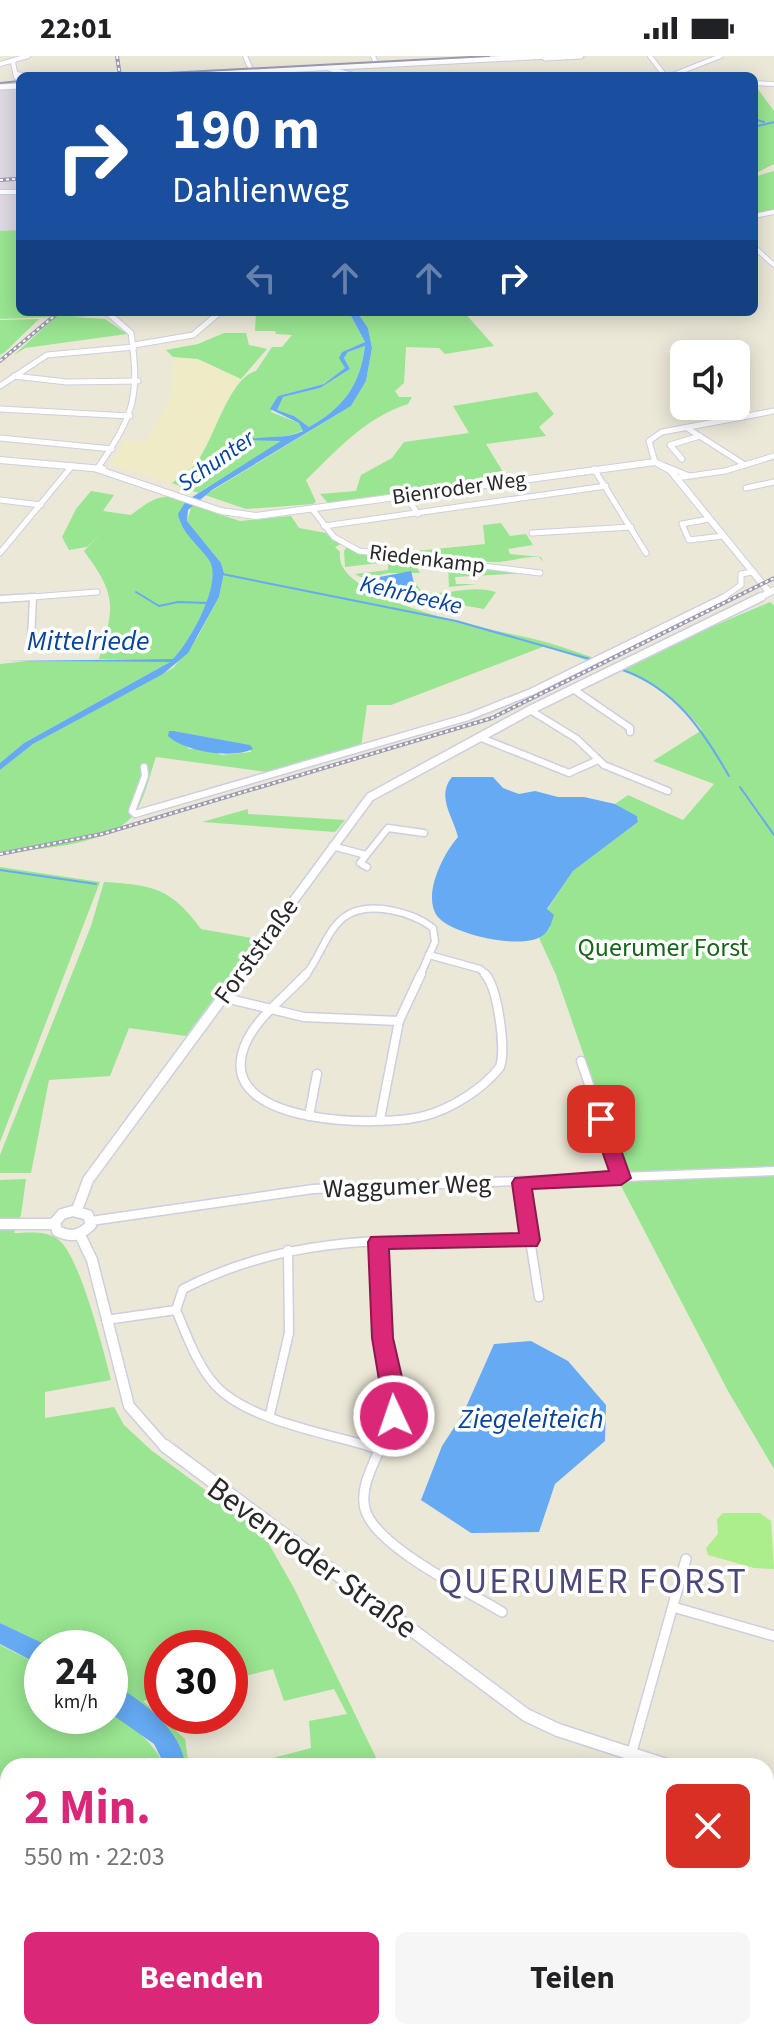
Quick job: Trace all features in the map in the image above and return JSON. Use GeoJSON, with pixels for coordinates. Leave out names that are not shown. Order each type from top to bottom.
{"type":"FeatureCollection","features":[{"type":"Feature","properties":{"kind":"main road"},"geometry":{"type":"LineString","coordinates":[[283,72],[550,56]]}},
{"type":"Feature","properties":{"kind":"main road"},"geometry":{"type":"LineString","coordinates":[[291,72],[581,56]]}},
{"type":"Feature","properties":{"kind":"main road","name":"Bienroder Weg"},"geometry":{"type":"LineString","coordinates":[[0,460],[131,474],[234,514],[263,515],[655,462]]}},
{"type":"Feature","properties":{"kind":"main road"},"geometry":{"type":"LineString","coordinates":[[655,462],[665,466],[676,478],[772,593]]}},
{"type":"Feature","properties":{"kind":"main road","name":"Forststraße"},"geometry":{"type":"LineString","coordinates":[[77,1210],[88,1180],[374,793],[530,710],[772,593]]}},
{"type":"Feature","properties":{"kind":"main road"},"geometry":{"type":"LineString","coordinates":[[77,1210],[91,1221],[89,1229],[80,1235],[63,1235],[55,1224],[62,1214],[77,1210]]}},
{"type":"Feature","properties":{"kind":"main road"},"geometry":{"type":"LineString","coordinates":[[0,1224],[55,1224]]}},
{"type":"Feature","properties":{"kind":"main road","name":"Bevenroder Straße"},"geometry":{"type":"LineString","coordinates":[[80,1235],[92,1260],[129,1406],[168,1450],[526,1715],[624,1758]]}},
{"type":"Feature","properties":{"kind":"street"},"geometry":{"type":"LineString","coordinates":[[0,64],[28,56]]}},
{"type":"Feature","properties":{"kind":"street"},"geometry":{"type":"LineString","coordinates":[[650,56],[664,72]]}},
{"type":"Feature","properties":{"kind":"street"},"geometry":{"type":"LineString","coordinates":[[679,72],[721,56]]}},
{"type":"Feature","properties":{"kind":"street"},"geometry":{"type":"LineString","coordinates":[[13,62],[17,72]]}},
{"type":"Feature","properties":{"kind":"street"},"geometry":{"type":"LineString","coordinates":[[332,70],[340,72]]}},
{"type":"Feature","properties":{"kind":"street"},"geometry":{"type":"LineString","coordinates":[[760,252],[768,251]]}},
{"type":"Feature","properties":{"kind":"street"},"geometry":{"type":"LineString","coordinates":[[760,252],[774,265]]}},
{"type":"Feature","properties":{"kind":"street"},"geometry":{"type":"LineString","coordinates":[[97,469],[130,416],[138,381],[134,344],[128,330],[112,316]]}},
{"type":"Feature","properties":{"kind":"street"},"geometry":{"type":"LineString","coordinates":[[0,386],[49,355],[193,335],[210,325],[217,316]]}},
{"type":"Feature","properties":{"kind":"street"},"geometry":{"type":"LineString","coordinates":[[14,376],[56,382],[138,381]]}},
{"type":"Feature","properties":{"kind":"street"},"geometry":{"type":"LineString","coordinates":[[0,409],[130,416]]}},
{"type":"Feature","properties":{"kind":"street"},"geometry":{"type":"LineString","coordinates":[[655,462],[649,441],[652,437],[774,411]]}},
{"type":"Feature","properties":{"kind":"street"},"geometry":{"type":"LineString","coordinates":[[687,428],[745,465]]}},
{"type":"Feature","properties":{"kind":"street"},"geometry":{"type":"LineString","coordinates":[[682,459],[670,445],[700,436]]}},
{"type":"Feature","properties":{"kind":"street"},"geometry":{"type":"LineString","coordinates":[[0,438],[112,449]]}},
{"type":"Feature","properties":{"kind":"street"},"geometry":{"type":"LineString","coordinates":[[676,478],[745,465],[774,456]]}},
{"type":"Feature","properties":{"kind":"street"},"geometry":{"type":"LineString","coordinates":[[0,553],[72,466]]}},
{"type":"Feature","properties":{"kind":"street"},"geometry":{"type":"LineString","coordinates":[[665,466],[689,476]]}},
{"type":"Feature","properties":{"kind":"street"},"geometry":{"type":"LineString","coordinates":[[594,469],[646,553]]}},
{"type":"Feature","properties":{"kind":"street"},"geometry":{"type":"LineString","coordinates":[[746,488],[774,482]]}},
{"type":"Feature","properties":{"kind":"street"},"geometry":{"type":"LineString","coordinates":[[324,526],[606,486]]}},
{"type":"Feature","properties":{"kind":"street"},"geometry":{"type":"LineString","coordinates":[[406,496],[418,514]]}},
{"type":"Feature","properties":{"kind":"street"},"geometry":{"type":"LineString","coordinates":[[0,500],[41,505]]}},
{"type":"Feature","properties":{"kind":"street","name":"Riedenkamp"},"geometry":{"type":"LineString","coordinates":[[312,509],[339,541],[359,551],[540,573]]}},
{"type":"Feature","properties":{"kind":"street"},"geometry":{"type":"LineString","coordinates":[[709,519],[682,524],[689,540],[723,536]]}},
{"type":"Feature","properties":{"kind":"street"},"geometry":{"type":"LineString","coordinates":[[532,533],[631,527]]}},
{"type":"Feature","properties":{"kind":"street"},"geometry":{"type":"LineString","coordinates":[[0,541],[10,542]]}},
{"type":"Feature","properties":{"kind":"street"},"geometry":{"type":"LineString","coordinates":[[144,767],[145,776],[132,813],[143,814],[468,717],[531,692],[734,592],[740,587],[741,574],[752,572]]}},
{"type":"Feature","properties":{"kind":"street"},"geometry":{"type":"LineString","coordinates":[[0,599],[97,592]]}},
{"type":"Feature","properties":{"kind":"street"},"geometry":{"type":"LineString","coordinates":[[31,639],[33,596]]}},
{"type":"Feature","properties":{"kind":"street"},"geometry":{"type":"LineString","coordinates":[[573,689],[630,728],[630,732]]}},
{"type":"Feature","properties":{"kind":"street"},"geometry":{"type":"LineString","coordinates":[[530,710],[591,746],[598,760],[668,791]]}},
{"type":"Feature","properties":{"kind":"street"},"geometry":{"type":"LineString","coordinates":[[479,737],[572,773],[598,760]]}},
{"type":"Feature","properties":{"kind":"street"},"geometry":{"type":"LineString","coordinates":[[367,867],[360,863],[383,832],[393,826],[424,833]]}},
{"type":"Feature","properties":{"kind":"street"},"geometry":{"type":"LineString","coordinates":[[332,846],[366,855]]}},
{"type":"Feature","properties":{"kind":"street"},"geometry":{"type":"LineString","coordinates":[[380,1119],[399,1021],[429,955],[435,933],[423,920],[388,912],[350,914],[341,921],[307,974],[271,1011],[245,1046],[240,1062],[241,1077],[264,1102],[309,1116],[380,1119],[409,1119],[439,1110],[491,1077],[501,1064],[503,1051],[489,977],[480,969],[429,955]]}},
{"type":"Feature","properties":{"kind":"street"},"geometry":{"type":"LineString","coordinates":[[221,997],[271,1011],[349,1020],[399,1021]]}},
{"type":"Feature","properties":{"kind":"street"},"geometry":{"type":"LineString","coordinates":[[581,1061],[621,1178]]}},
{"type":"Feature","properties":{"kind":"street"},"geometry":{"type":"LineString","coordinates":[[309,1116],[317,1074]]}},
{"type":"Feature","properties":{"kind":"street","name":"Waggumer Weg"},"geometry":{"type":"LineString","coordinates":[[91,1221],[313,1189],[774,1171]]}},
{"type":"Feature","properties":{"kind":"street"},"geometry":{"type":"LineString","coordinates":[[521,1183],[539,1297]]}},
{"type":"Feature","properties":{"kind":"street"},"geometry":{"type":"LineString","coordinates":[[381,1450],[270,1414],[225,1394],[192,1346],[176,1310],[183,1289],[207,1276],[288,1250],[378,1242],[530,1240]]}},
{"type":"Feature","properties":{"kind":"street"},"geometry":{"type":"LineString","coordinates":[[378,1242],[383,1338],[396,1399],[394,1416],[368,1477],[364,1499],[375,1527],[393,1544],[502,1612]]}},
{"type":"Feature","properties":{"kind":"street"},"geometry":{"type":"LineString","coordinates":[[270,1414],[289,1333],[288,1250]]}},
{"type":"Feature","properties":{"kind":"street"},"geometry":{"type":"LineString","coordinates":[[106,1320],[176,1310]]}},
{"type":"Feature","properties":{"kind":"street"},"geometry":{"type":"LineString","coordinates":[[630,1758],[686,1559]]}},
{"type":"Feature","properties":{"kind":"street"},"geometry":{"type":"LineString","coordinates":[[673,1607],[774,1636]]}},
{"type":"Feature","properties":{"kind":"shaded area"},"geometry":{"type":"Polygon","coordinates":[[[16,88],[16,230],[0,231],[0,89],[16,88]]]}},
{"type":"Feature","properties":{"kind":"shaded area"},"geometry":{"type":"Polygon","coordinates":[[[173,357],[198,359],[241,379],[196,464],[172,483],[110,465],[125,440],[145,442],[169,402],[173,357]]]}},
{"type":"Feature","properties":{"kind":"green space"},"geometry":{"type":"Polygon","coordinates":[[[758,89],[774,111],[774,121],[767,123],[774,123],[774,164],[758,172],[758,89]]]}},
{"type":"Feature","properties":{"kind":"green space"},"geometry":{"type":"Polygon","coordinates":[[[774,171],[774,210],[758,213],[758,176],[774,171]]]}},
{"type":"Feature","properties":{"kind":"green space"},"geometry":{"type":"Polygon","coordinates":[[[16,230],[16,316],[51,317],[0,319],[0,231],[16,230]]]}},
{"type":"Feature","properties":{"kind":"green space"},"geometry":{"type":"Polygon","coordinates":[[[57,316],[94,316],[72,317],[105,319],[127,334],[25,348],[14,355],[57,316]]]}},
{"type":"Feature","properties":{"kind":"green space"},"geometry":{"type":"Polygon","coordinates":[[[256,316],[351,316],[365,342],[342,352],[346,368],[324,384],[278,396],[271,412],[299,423],[303,430],[287,436],[257,438],[242,441],[243,445],[250,440],[285,440],[198,493],[172,483],[197,462],[238,385],[256,371],[272,347],[282,347],[292,335],[255,331],[256,316]]]}},
{"type":"Feature","properties":{"kind":"green space"},"geometry":{"type":"Polygon","coordinates":[[[360,316],[468,316],[494,346],[445,354],[439,348],[406,347],[404,383],[395,391],[399,397],[412,397],[408,404],[365,426],[306,480],[316,502],[313,504],[246,509],[205,495],[351,406],[366,381],[372,348],[368,328],[360,316]]]}},
{"type":"Feature","properties":{"kind":"green space"},"geometry":{"type":"Polygon","coordinates":[[[39,319],[5,352],[0,355],[0,320],[39,319]]]}},
{"type":"Feature","properties":{"kind":"green space"},"geometry":{"type":"Polygon","coordinates":[[[224,333],[246,333],[249,345],[267,349],[241,379],[198,359],[173,357],[166,350],[198,344],[224,333]]]}},
{"type":"Feature","properties":{"kind":"green space"},"geometry":{"type":"Polygon","coordinates":[[[365,346],[354,384],[340,404],[321,420],[309,427],[294,416],[276,410],[283,397],[320,388],[350,369],[344,358],[348,352],[365,346]]]}},
{"type":"Feature","properties":{"kind":"green space"},"geometry":{"type":"Polygon","coordinates":[[[537,392],[554,414],[539,427],[546,436],[486,444],[506,477],[328,503],[320,494],[356,491],[361,475],[392,458],[404,442],[469,433],[453,406],[537,392]]]}},
{"type":"Feature","properties":{"kind":"green space"},"geometry":{"type":"Polygon","coordinates":[[[91,491],[114,495],[103,511],[131,515],[163,497],[186,501],[179,519],[209,559],[214,575],[202,615],[173,660],[99,659],[108,627],[110,603],[103,580],[84,551],[102,532],[87,547],[69,550],[62,537],[76,509],[91,491]]]}},
{"type":"Feature","properties":{"kind":"green space"},"geometry":{"type":"Polygon","coordinates":[[[192,505],[240,521],[291,516],[299,528],[326,533],[341,544],[335,547],[340,552],[345,570],[362,585],[388,599],[420,611],[542,641],[594,658],[589,661],[545,646],[391,705],[367,705],[361,747],[274,773],[156,757],[137,810],[127,822],[112,831],[74,843],[0,852],[0,770],[33,744],[173,668],[197,638],[219,597],[224,573],[221,563],[187,521],[192,505]],[[174,731],[189,749],[208,749],[222,755],[251,752],[249,745],[174,731]]]}},
{"type":"Feature","properties":{"kind":"green space"},"geometry":{"type":"Polygon","coordinates":[[[501,523],[510,536],[526,534],[533,545],[508,549],[510,554],[541,557],[543,562],[539,557],[481,562],[377,550],[406,552],[485,544],[483,525],[501,523]]]}},
{"type":"Feature","properties":{"kind":"green space"},"geometry":{"type":"Polygon","coordinates":[[[347,547],[412,559],[420,573],[388,573],[364,579],[355,574],[388,570],[388,562],[345,567],[344,551],[347,547]]]}},
{"type":"Feature","properties":{"kind":"green space"},"geometry":{"type":"Polygon","coordinates":[[[448,564],[527,573],[455,577],[456,584],[477,584],[449,587],[448,564]]]}},
{"type":"Feature","properties":{"kind":"green space"},"geometry":{"type":"Polygon","coordinates":[[[417,585],[421,591],[433,593],[432,596],[416,596],[416,601],[452,604],[451,598],[439,597],[437,593],[473,589],[496,592],[484,609],[461,605],[449,613],[407,602],[405,599],[417,585]]]}},
{"type":"Feature","properties":{"kind":"green space","name":"Querumer Forst"},"geometry":{"type":"Polygon","coordinates":[[[770,602],[774,605],[774,1469],[728,1391],[620,1184],[625,1174],[556,975],[539,938],[550,928],[547,910],[573,871],[638,822],[637,816],[615,804],[628,795],[683,820],[714,784],[653,761],[702,730],[666,694],[644,680],[621,671],[669,645],[770,602]]]}},
{"type":"Feature","properties":{"kind":"green space"},"geometry":{"type":"Polygon","coordinates":[[[28,661],[170,662],[24,743],[0,763],[0,664],[28,661]]]}},
{"type":"Feature","properties":{"kind":"green space"},"geometry":{"type":"Polygon","coordinates":[[[248,809],[248,814],[345,820],[335,832],[202,822],[248,809]]]}},
{"type":"Feature","properties":{"kind":"green space"},"geometry":{"type":"Polygon","coordinates":[[[0,867],[100,882],[0,1142],[0,867]]]}},
{"type":"Feature","properties":{"kind":"green space"},"geometry":{"type":"Polygon","coordinates":[[[104,882],[160,891],[180,905],[201,929],[258,939],[186,1036],[129,1028],[110,1076],[49,1080],[31,1173],[0,1173],[0,1155],[91,926],[104,882]]]}},
{"type":"Feature","properties":{"kind":"green space"},"geometry":{"type":"Polygon","coordinates":[[[26,1179],[21,1215],[14,1233],[52,1236],[70,1254],[91,1308],[111,1380],[45,1392],[45,1418],[114,1407],[124,1425],[151,1450],[262,1532],[294,1588],[376,1758],[273,1758],[311,1748],[309,1721],[347,1714],[334,1689],[284,1701],[273,1669],[248,1675],[248,1630],[144,1630],[144,1706],[128,1694],[128,1630],[24,1630],[24,1634],[0,1623],[0,1180],[26,1179]]]}},
{"type":"Feature","properties":{"kind":"green space"},"geometry":{"type":"Polygon","coordinates":[[[723,1513],[760,1513],[771,1521],[774,1569],[754,1568],[708,1555],[706,1548],[718,1534],[717,1519],[723,1513]]]}},
{"type":"Feature","properties":{"kind":"green space"},"geometry":{"type":"Polygon","coordinates":[[[0,1645],[24,1657],[24,1734],[128,1734],[128,1724],[160,1758],[0,1758],[0,1645]]]}},
{"type":"Feature","properties":{"kind":"green space"},"geometry":{"type":"Polygon","coordinates":[[[172,1734],[179,1734],[185,1739],[188,1758],[184,1758],[172,1734]]]}},
{"type":"Feature","properties":{"kind":"water"},"geometry":{"type":"Polygon","coordinates":[[[351,316],[360,316],[368,328],[372,348],[366,381],[351,406],[212,490],[188,510],[187,521],[221,563],[224,573],[219,597],[188,653],[163,674],[33,744],[0,770],[0,763],[24,743],[170,662],[0,661],[173,659],[203,612],[212,582],[209,560],[183,527],[178,514],[186,501],[281,441],[250,440],[240,445],[242,441],[303,431],[299,423],[270,409],[278,396],[324,384],[345,368],[339,358],[342,352],[365,342],[351,316]],[[365,346],[348,352],[344,358],[350,369],[320,388],[283,397],[277,410],[294,416],[309,427],[340,404],[359,373],[365,346]]]}},
{"type":"Feature","properties":{"kind":"water"},"geometry":{"type":"Polygon","coordinates":[[[411,571],[415,587],[404,599],[364,580],[411,571]]]}},
{"type":"Feature","properties":{"kind":"water"},"geometry":{"type":"Polygon","coordinates":[[[169,731],[250,745],[253,749],[222,754],[197,750],[168,736],[169,731]]]}},
{"type":"Feature","properties":{"kind":"water"},"geometry":{"type":"Polygon","coordinates":[[[452,777],[493,777],[503,788],[519,794],[535,791],[615,804],[637,816],[638,822],[573,871],[547,909],[554,915],[549,929],[542,936],[519,941],[488,938],[445,923],[433,907],[433,886],[437,874],[458,837],[445,792],[452,777]]]}},
{"type":"Feature","properties":{"kind":"water","name":"Ziegeleiteich"},"geometry":{"type":"Polygon","coordinates":[[[531,1341],[568,1361],[606,1405],[605,1441],[555,1484],[539,1532],[471,1533],[421,1500],[442,1446],[463,1414],[494,1344],[531,1341]]]}},
{"type":"Feature","properties":{"kind":"water"},"geometry":{"type":"Polygon","coordinates":[[[0,1623],[24,1634],[24,1657],[0,1644],[0,1623]]]}},
{"type":"Feature","properties":{"kind":"water"},"geometry":{"type":"Polygon","coordinates":[[[128,1694],[144,1706],[144,1734],[172,1734],[184,1758],[161,1758],[154,1744],[128,1726],[128,1694]]]}},
{"type":"Feature","properties":{"kind":"waterway"},"geometry":{"type":"LineString","coordinates":[[758,120],[764,122]]}},
{"type":"Feature","properties":{"kind":"waterway"},"geometry":{"type":"LineString","coordinates":[[758,126],[774,122]]}},
{"type":"Feature","properties":{"kind":"waterway","name":"Kehrbeeke"},"geometry":{"type":"LineString","coordinates":[[222,574],[456,621],[593,660]]}},
{"type":"Feature","properties":{"kind":"waterway"},"geometry":{"type":"LineString","coordinates":[[136,592],[159,606],[178,602],[208,603]]}},
{"type":"Feature","properties":{"kind":"waterway"},"geometry":{"type":"LineString","coordinates":[[623,670],[672,699],[697,727],[729,776]]}},
{"type":"Feature","properties":{"kind":"waterway","name":"Kehrbeeke"},"geometry":{"type":"LineString","coordinates":[[740,787],[774,835]]}},
{"type":"Feature","properties":{"kind":"waterway"},"geometry":{"type":"LineString","coordinates":[[0,870],[96,884]]}},
{"type":"Feature","properties":{"kind":"tram line"},"geometry":{"type":"LineString","coordinates":[[187,72],[489,56]]}},
{"type":"Feature","properties":{"kind":"tram line"},"geometry":{"type":"LineString","coordinates":[[0,83],[16,81]]}},
{"type":"Feature","properties":{"kind":"railway"},"geometry":{"type":"LineString","coordinates":[[117,56],[119,72]]}},
{"type":"Feature","properties":{"kind":"railway"},"geometry":{"type":"LineString","coordinates":[[0,180],[15,179]]}},
{"type":"Feature","properties":{"kind":"railway"},"geometry":{"type":"LineString","coordinates":[[0,361],[54,316]]}},
{"type":"Feature","properties":{"kind":"railway"},"geometry":{"type":"LineString","coordinates":[[0,854],[102,834],[492,718],[774,578]]}},
{"type":"Feature","properties":{"kind":"district","name":"QUERUMER FORST"},"geometry":{"type":"Point","coordinates":[593,1581]}},
{"type":"Feature","properties":{"kind":"route"},"geometry":{"type":"LineString","coordinates":[[394,1416],[396,1399],[383,1338],[378,1242],[530,1240],[521,1183],[621,1178],[601,1119]]}},
{"type":"Feature","properties":{"kind":"water label","name":"Schunter"},"geometry":{"type":"Point","coordinates":[216,461]}},
{"type":"Feature","properties":{"kind":"water label","name":"Mittelriede"},"geometry":{"type":"Point","coordinates":[88,641]}}]}
